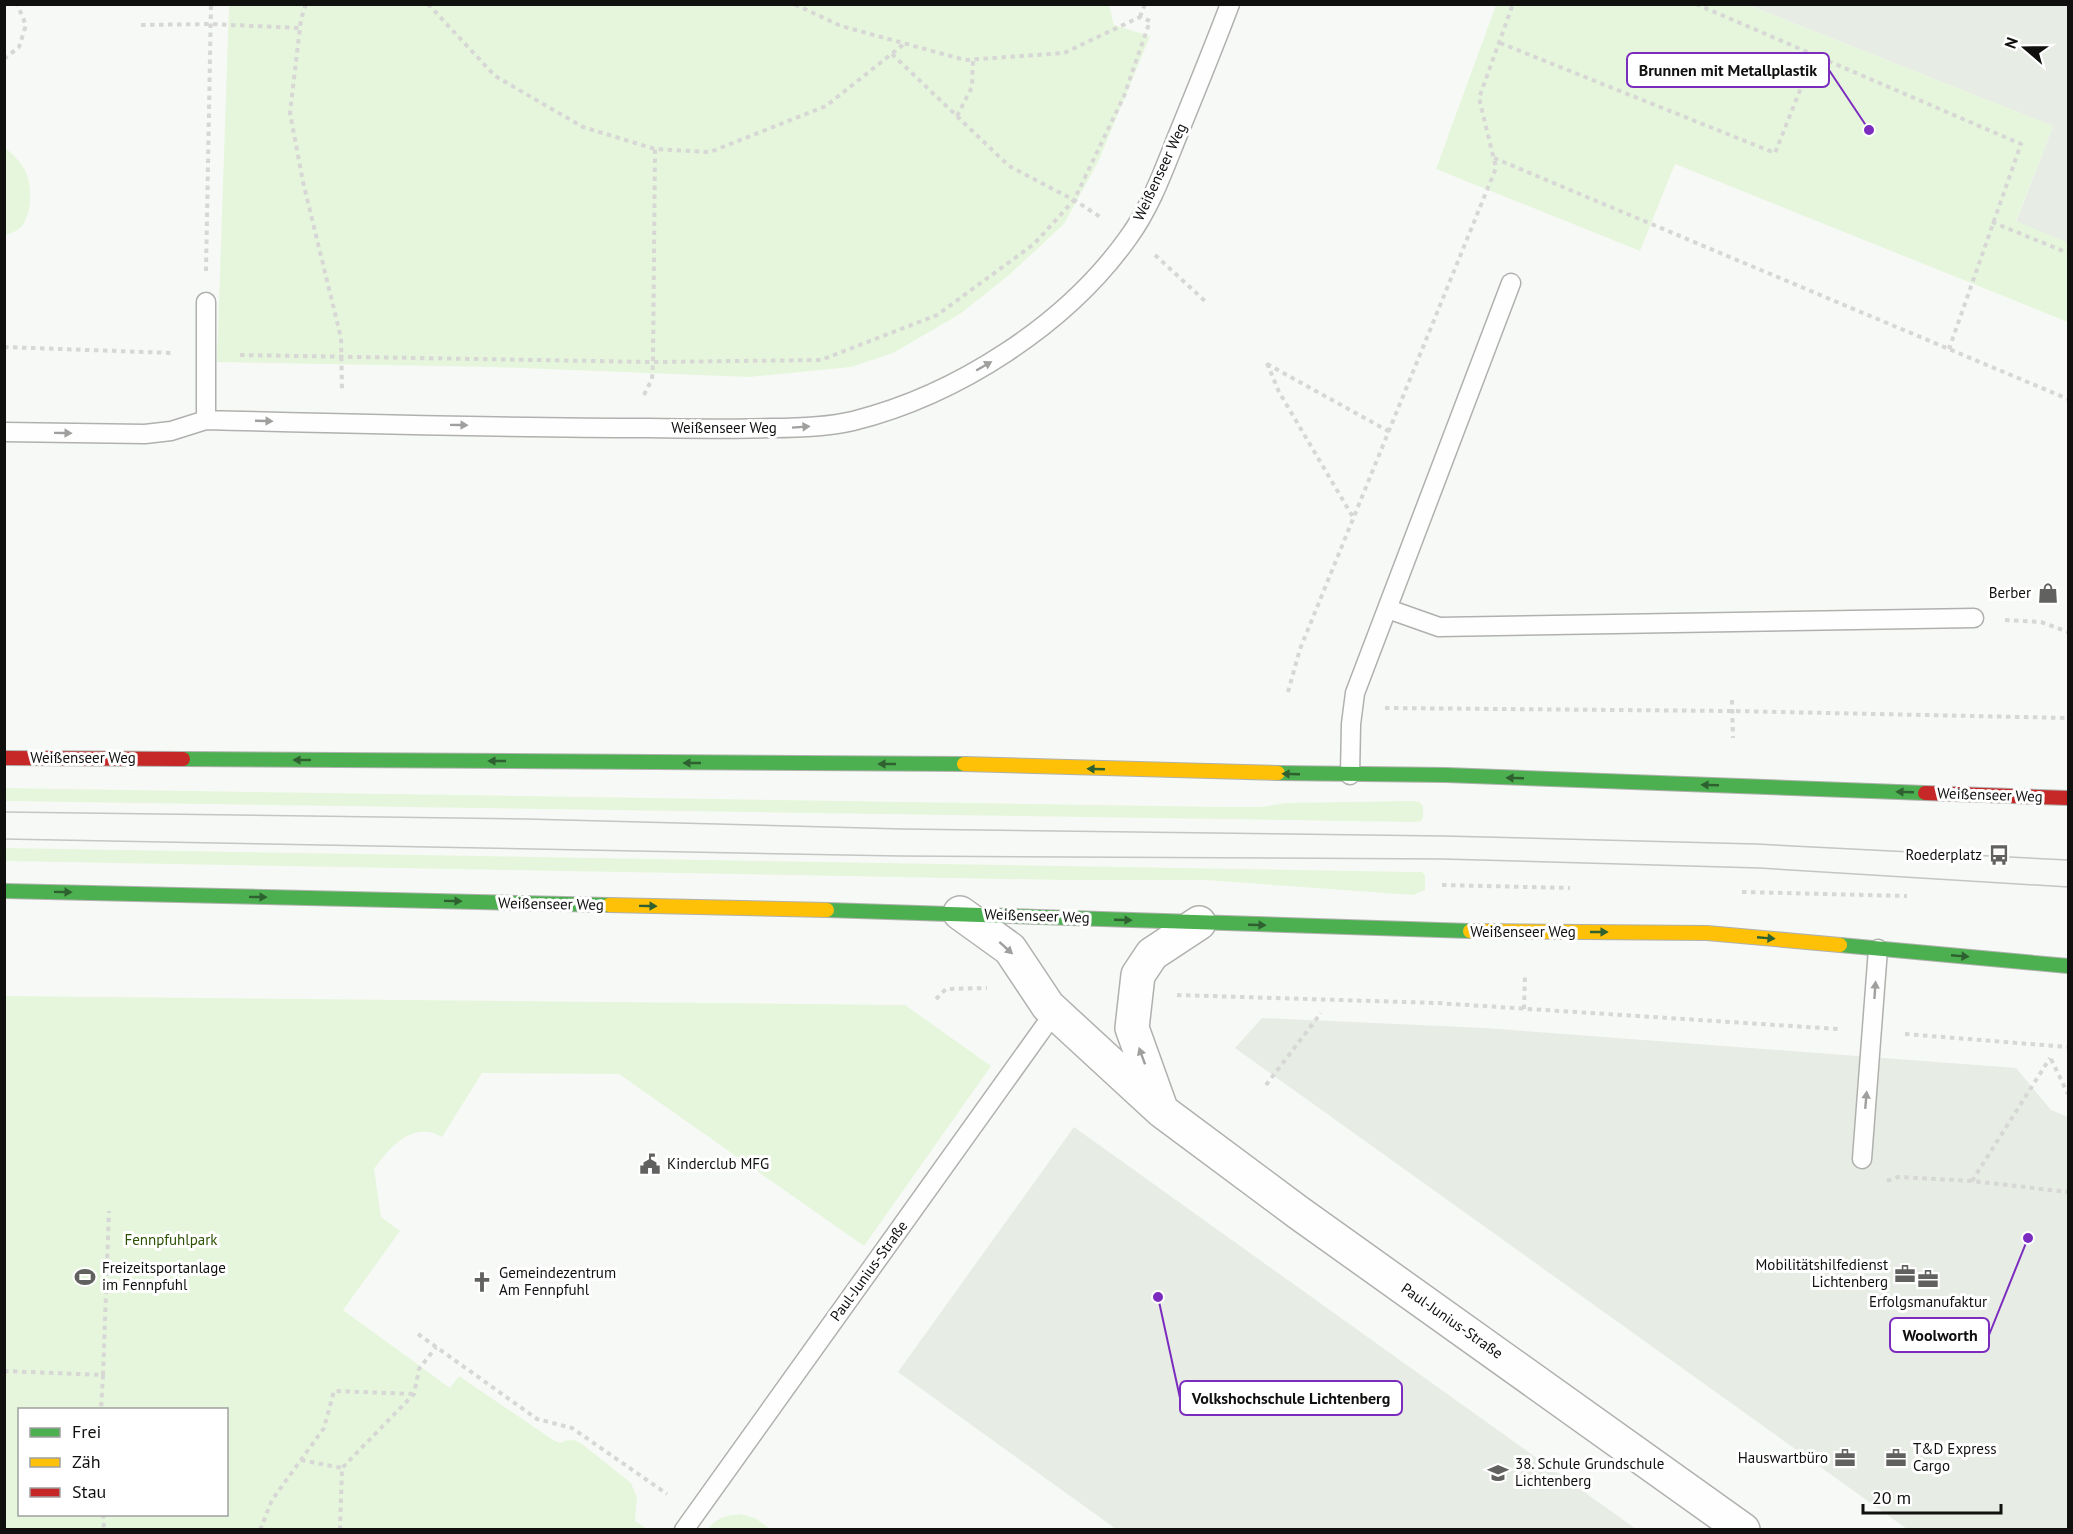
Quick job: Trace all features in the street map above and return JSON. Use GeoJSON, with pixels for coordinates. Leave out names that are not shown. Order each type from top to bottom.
{"type":"FeatureCollection","features":[{"type":"Feature","properties":{"kind":"main road","name":"Weißenseer Weg"},"geometry":{"type":"LineString","coordinates":[[4,758],[946,764],[1456,776],[2068,798]]}},
{"type":"Feature","properties":{"kind":"main road","name":"Weißenseer Weg"},"geometry":{"type":"LineString","coordinates":[[4,891],[960,913],[1440,931],[1707,933],[2068,966]]}},
{"type":"Feature","properties":{"kind":"street","name":"Paul-Junius-Straße"},"geometry":{"type":"LineString","coordinates":[[960,913],[1010,949],[1054,1012],[1162,1110],[1299,1213],[1743,1530]]}},
{"type":"Feature","properties":{"kind":"street"},"geometry":{"type":"LineString","coordinates":[[1162,1110],[1132,1028],[1138,975],[1152,954],[1199,923]]}},
{"type":"Feature","properties":{"kind":"lane","name":"Weißenseer Weg"},"geometry":{"type":"LineString","coordinates":[[4,432],[144,434],[171,431],[206,420],[628,428],[804,428],[851,421],[897,407],[945,387],[988,363],[1029,336],[1077,297],[1105,267],[1130,236],[1156,188],[1230,4]]}},
{"type":"Feature","properties":{"kind":"lane"},"geometry":{"type":"LineString","coordinates":[[1350,775],[1351,724],[1355,693],[1511,283]]}},
{"type":"Feature","properties":{"kind":"lane"},"geometry":{"type":"LineString","coordinates":[[206,302],[206,420]]}},
{"type":"Feature","properties":{"kind":"lane"},"geometry":{"type":"LineString","coordinates":[[1388,609],[1439,627],[1974,618]]}},
{"type":"Feature","properties":{"kind":"lane"},"geometry":{"type":"LineString","coordinates":[[1862,1159],[1878,949]]}},
{"type":"Feature","properties":{"kind":"lane","name":"Paul-Junius-Straße"},"geometry":{"type":"LineString","coordinates":[[684,1530],[1054,1012]]}},
{"type":"Feature","properties":{"kind":"path"},"geometry":{"type":"LineString","coordinates":[[4,59],[19,47],[26,25],[17,4]]}},
{"type":"Feature","properties":{"kind":"path"},"geometry":{"type":"LineString","coordinates":[[206,302],[211,4]]}},
{"type":"Feature","properties":{"kind":"path"},"geometry":{"type":"LineString","coordinates":[[306,4],[300,28],[290,113],[303,182],[341,339],[340,423]]}},
{"type":"Feature","properties":{"kind":"path"},"geometry":{"type":"LineString","coordinates":[[428,4],[495,76],[583,127],[655,149],[710,152],[826,106],[905,43]]}},
{"type":"Feature","properties":{"kind":"path"},"geometry":{"type":"LineString","coordinates":[[794,4],[842,26],[965,60],[1064,53],[1140,17],[1145,4]]}},
{"type":"Feature","properties":{"kind":"path"},"geometry":{"type":"LineString","coordinates":[[1288,692],[1300,649],[1496,168],[1479,99],[1514,4]]}},
{"type":"Feature","properties":{"kind":"path"},"geometry":{"type":"LineString","coordinates":[[1696,4],[2021,144],[1949,349]]}},
{"type":"Feature","properties":{"kind":"path"},"geometry":{"type":"LineString","coordinates":[[4,347],[205,354],[654,362],[821,360],[937,315],[1034,244],[1074,200],[1124,96],[1150,21],[1140,17]]}},
{"type":"Feature","properties":{"kind":"path"},"geometry":{"type":"LineString","coordinates":[[141,25],[210,24],[300,28]]}},
{"type":"Feature","properties":{"kind":"path"},"geometry":{"type":"LineString","coordinates":[[1500,43],[1775,153],[1814,55]]}},
{"type":"Feature","properties":{"kind":"path"},"geometry":{"type":"LineString","coordinates":[[892,54],[1010,166],[1074,200],[1130,236],[1162,260],[1205,301]]}},
{"type":"Feature","properties":{"kind":"path"},"geometry":{"type":"LineString","coordinates":[[957,116],[972,87],[973,60]]}},
{"type":"Feature","properties":{"kind":"path"},"geometry":{"type":"LineString","coordinates":[[628,428],[652,379],[654,362],[655,149]]}},
{"type":"Feature","properties":{"kind":"path"},"geometry":{"type":"LineString","coordinates":[[1494,158],[2068,399]]}},
{"type":"Feature","properties":{"kind":"path"},"geometry":{"type":"LineString","coordinates":[[1992,222],[2068,253]]}},
{"type":"Feature","properties":{"kind":"path"},"geometry":{"type":"LineString","coordinates":[[1354,519],[1279,392],[1267,363],[1390,432]]}},
{"type":"Feature","properties":{"kind":"path"},"geometry":{"type":"LineString","coordinates":[[2041,622],[2068,631]]}},
{"type":"Feature","properties":{"kind":"path"},"geometry":{"type":"LineString","coordinates":[[1355,693],[1381,707],[2068,718]]}},
{"type":"Feature","properties":{"kind":"path"},"geometry":{"type":"LineString","coordinates":[[1732,700],[1733,738]]}},
{"type":"Feature","properties":{"kind":"path"},"geometry":{"type":"LineString","coordinates":[[1524,1009],[1525,975]]}},
{"type":"Feature","properties":{"kind":"path"},"geometry":{"type":"LineString","coordinates":[[936,999],[946,989],[988,988]]}},
{"type":"Feature","properties":{"kind":"path"},"geometry":{"type":"LineString","coordinates":[[1165,995],[1437,1002],[1872,1031],[2068,1047]]}},
{"type":"Feature","properties":{"kind":"path"},"geometry":{"type":"LineString","coordinates":[[1266,1085],[1321,1013]]}},
{"type":"Feature","properties":{"kind":"path"},"geometry":{"type":"LineString","coordinates":[[1972,1181],[2050,1058],[2068,1094]]}},
{"type":"Feature","properties":{"kind":"path"},"geometry":{"type":"LineString","coordinates":[[1878,1183],[1898,1178],[1972,1181],[2068,1192]]}},
{"type":"Feature","properties":{"kind":"path"},"geometry":{"type":"LineString","coordinates":[[102,1408],[109,1211]]}},
{"type":"Feature","properties":{"kind":"path"},"geometry":{"type":"LineString","coordinates":[[418,1334],[537,1419],[572,1428],[695,1514]]}},
{"type":"Feature","properties":{"kind":"path"},"geometry":{"type":"LineString","coordinates":[[340,1530],[342,1468],[414,1394],[420,1369],[436,1347]]}},
{"type":"Feature","properties":{"kind":"path"},"geometry":{"type":"LineString","coordinates":[[4,1371],[104,1374]]}},
{"type":"Feature","properties":{"kind":"path"},"geometry":{"type":"LineString","coordinates":[[260,1530],[272,1500],[324,1428],[334,1391],[414,1394]]}},
{"type":"Feature","properties":{"kind":"path"},"geometry":{"type":"LineString","coordinates":[[301,1460],[342,1468]]}},
{"type":"Feature","properties":{"kind":"shaded area"},"geometry":{"type":"Polygon","coordinates":[[[1748,5],[2068,5],[2068,243],[2016,222],[2053,126],[1748,5]]]}},
{"type":"Feature","properties":{"kind":"shaded area"},"geometry":{"type":"Polygon","coordinates":[[[1262,1018],[1485,1028],[2016,1068],[2051,1110],[2068,1117],[2068,1529],[1907,1529],[1235,1048],[1262,1018]]]}},
{"type":"Feature","properties":{"kind":"shaded area"},"geometry":{"type":"Polygon","coordinates":[[[1074,1127],[1636,1529],[1116,1529],[898,1372],[1074,1127]]]}},
{"type":"Feature","properties":{"kind":"green space"},"geometry":{"type":"Polygon","coordinates":[[[229,5],[1109,5],[1114,25],[1150,36],[1099,160],[1064,224],[1009,275],[960,314],[893,353],[851,367],[749,377],[492,367],[217,362],[229,5]]]}},
{"type":"Feature","properties":{"kind":"green space"},"geometry":{"type":"Polygon","coordinates":[[[1496,5],[1748,5],[2053,126],[2016,221],[2068,243],[2068,322],[1675,164],[1640,251],[1436,169],[1496,5]]]}},
{"type":"Feature","properties":{"kind":"green space"},"geometry":{"type":"Polygon","coordinates":[[[4,147],[26,172],[30,198],[29,212],[24,223],[18,229],[5,235],[4,147]]]}},
{"type":"Feature","properties":{"kind":"green space"},"geometry":{"type":"Polygon","coordinates":[[[5,788],[1225,807],[1261,807],[1286,803],[1413,801],[1423,806],[1423,818],[1415,822],[5,801],[5,788]]]}},
{"type":"Feature","properties":{"kind":"green space"},"geometry":{"type":"Polygon","coordinates":[[[5,848],[1422,872],[1425,875],[1425,890],[1413,895],[1205,880],[1066,880],[5,861],[5,848]]]}},
{"type":"Feature","properties":{"kind":"green space","name":"Fennpfuhlpark"},"geometry":{"type":"Polygon","coordinates":[[[5,996],[905,1005],[991,1066],[864,1246],[619,1074],[482,1073],[442,1137],[430,1132],[411,1134],[396,1143],[374,1169],[381,1217],[400,1231],[343,1310],[450,1388],[459,1376],[553,1440],[560,1443],[574,1440],[582,1444],[631,1483],[637,1497],[635,1521],[647,1529],[5,1529],[5,996]]]}},
{"type":"Feature","properties":{"kind":"green space"},"geometry":{"type":"Polygon","coordinates":[[[740,1514],[755,1518],[770,1529],[708,1529],[722,1518],[740,1514]]]}},
{"type":"Feature","properties":{"kind":"tram line"},"geometry":{"type":"LineString","coordinates":[[4,812],[527,819],[903,829],[1444,836],[1756,844],[2068,860]]}},
{"type":"Feature","properties":{"kind":"tram line"},"geometry":{"type":"LineString","coordinates":[[4,839],[900,856],[1443,859],[1759,868],[2068,887]]}},
{"type":"Feature","properties":{"kind":"traffic: fast"},"geometry":{"type":"LineString","coordinates":[[183,759],[964,764]]}},
{"type":"Feature","properties":{"kind":"traffic: fast"},"geometry":{"type":"LineString","coordinates":[[1278,773],[1446,775],[1925,793]]}},
{"type":"Feature","properties":{"kind":"traffic: fast"},"geometry":{"type":"LineString","coordinates":[[4,891],[609,905]]}},
{"type":"Feature","properties":{"kind":"traffic: fast"},"geometry":{"type":"LineString","coordinates":[[827,910],[1470,931]]}},
{"type":"Feature","properties":{"kind":"traffic: fast"},"geometry":{"type":"LineString","coordinates":[[1840,945],[2068,966]]}},
{"type":"Feature","properties":{"kind":"traffic: slow"},"geometry":{"type":"LineString","coordinates":[[964,764],[1278,773]]}},
{"type":"Feature","properties":{"kind":"traffic: slow"},"geometry":{"type":"LineString","coordinates":[[609,905],[827,910]]}},
{"type":"Feature","properties":{"kind":"traffic: slow"},"geometry":{"type":"LineString","coordinates":[[1470,931],[1707,933],[1840,945]]}},
{"type":"Feature","properties":{"kind":"traffic: jam"},"geometry":{"type":"LineString","coordinates":[[4,758],[183,759]]}},
{"type":"Feature","properties":{"kind":"traffic: jam"},"geometry":{"type":"LineString","coordinates":[[1925,793],[2068,798]]}},
{"type":"Feature","properties":{"kind":"place","name":"Brunnen mit Metallplastik"},"geometry":{"type":"Point","coordinates":[1869,130]}},
{"type":"Feature","properties":{"kind":"place","name":"Berber"},"geometry":{"type":"Point","coordinates":[2048,593]}},
{"type":"Feature","properties":{"kind":"place","name":"Roederplatz"},"geometry":{"type":"Point","coordinates":[1999,855]}},
{"type":"Feature","properties":{"kind":"place","name":"Kinderclub MFG"},"geometry":{"type":"Point","coordinates":[650,1164]}},
{"type":"Feature","properties":{"kind":"place","name":"Woolworth"},"geometry":{"type":"Point","coordinates":[2028,1238]}},
{"type":"Feature","properties":{"kind":"place","name":"Mobilitätshilfedienst Lichtenberg"},"geometry":{"type":"Point","coordinates":[1905,1274]}},
{"type":"Feature","properties":{"kind":"place","name":"Freizeitsportanlage im Fennpfuhl"},"geometry":{"type":"Point","coordinates":[85,1277]}},
{"type":"Feature","properties":{"kind":"place","name":"Erfolgsmanufaktur"},"geometry":{"type":"Point","coordinates":[1928,1279]}},
{"type":"Feature","properties":{"kind":"place","name":"Gemeindezentrum Am Fennpfuhl"},"geometry":{"type":"Point","coordinates":[482,1282]}},
{"type":"Feature","properties":{"kind":"place","name":"Volkshochschule Lichtenberg"},"geometry":{"type":"Point","coordinates":[1158,1297]}},
{"type":"Feature","properties":{"kind":"place","name":"Hauswartbüro"},"geometry":{"type":"Point","coordinates":[1845,1458]}},
{"type":"Feature","properties":{"kind":"place","name":"T&D Express Cargo"},"geometry":{"type":"Point","coordinates":[1896,1458]}},
{"type":"Feature","properties":{"kind":"place","name":"38. Schule Grundschule Lichtenberg"},"geometry":{"type":"Point","coordinates":[1498,1473]}}]}
